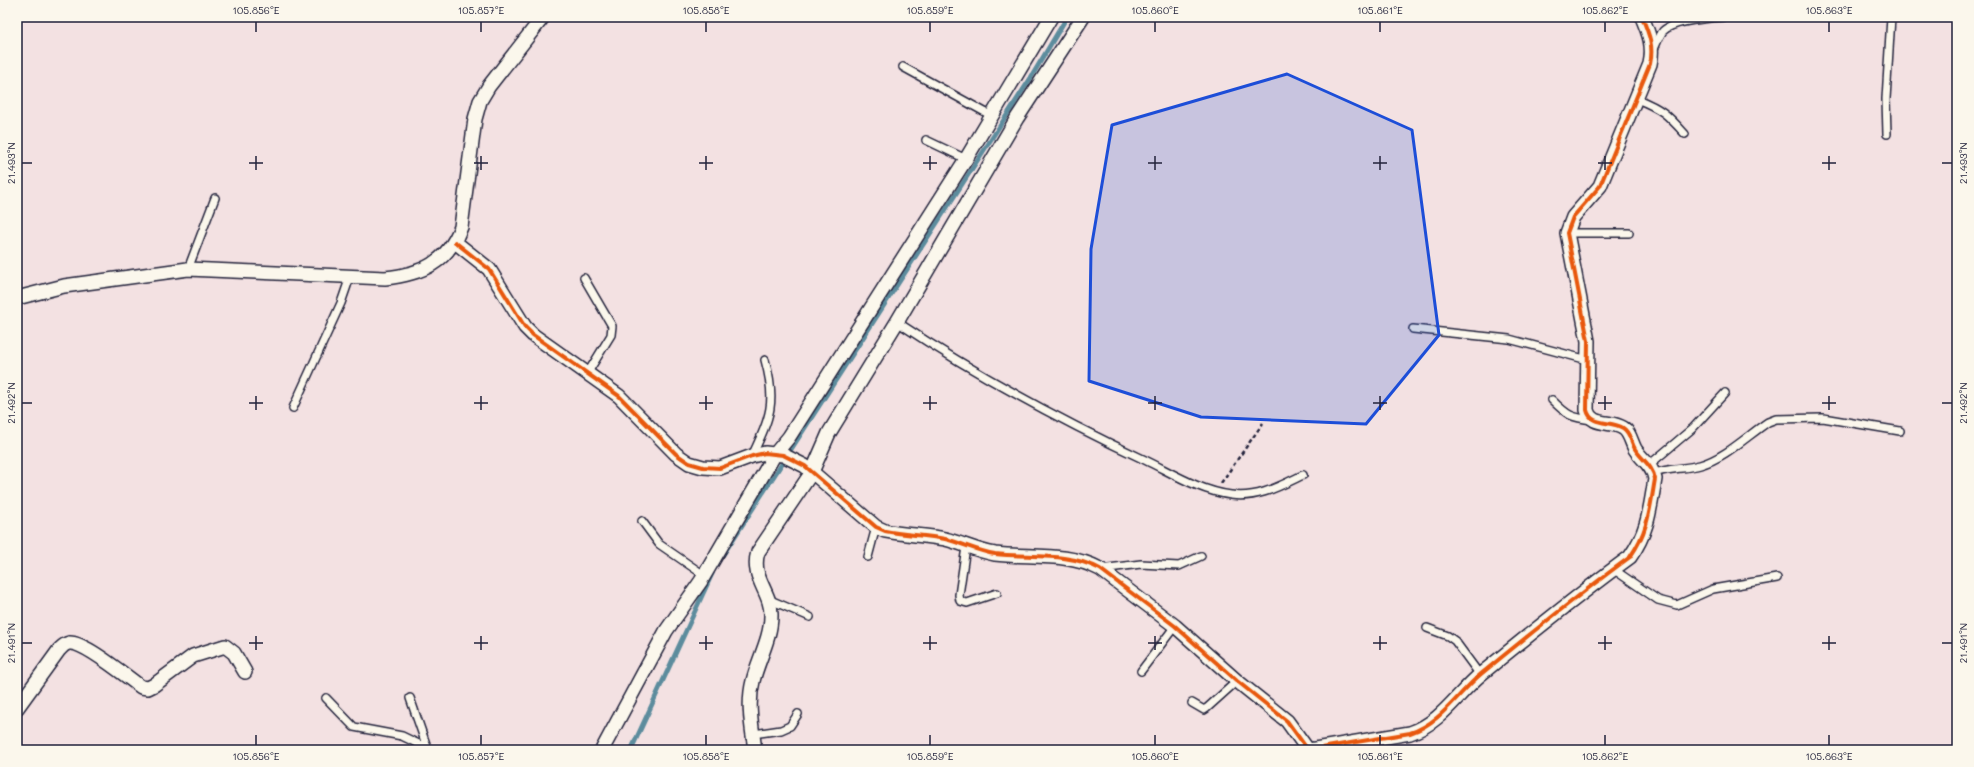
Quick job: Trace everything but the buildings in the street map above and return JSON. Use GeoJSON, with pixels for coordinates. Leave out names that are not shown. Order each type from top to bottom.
{"type":"FeatureCollection","features":[{"type":"Feature","properties":{"kind":"street"},"geometry":{"type":"LineString","coordinates":[[17,298],[64,286],[188,269],[385,278],[405,276],[425,270],[438,260],[455,242],[461,227],[475,119],[480,102],[489,86],[543,17]]}},
{"type":"Feature","properties":{"kind":"street"},"geometry":{"type":"LineString","coordinates":[[602,750],[666,631],[703,578],[793,431],[966,159],[1051,17]]}},
{"type":"Feature","properties":{"kind":"street"},"geometry":{"type":"LineString","coordinates":[[755,750],[750,709],[750,694],[771,616],[768,598],[756,570],[755,562],[758,552],[897,322],[1017,118],[1083,17]]}},
{"type":"Feature","properties":{"kind":"street"},"geometry":{"type":"LineString","coordinates":[[455,242],[489,269],[529,331],[629,405],[676,454],[689,463],[703,467],[720,468],[752,456],[779,454],[809,469],[876,526],[894,533],[947,540],[966,547],[995,554],[1073,560],[1088,563],[1100,570],[1175,626],[1236,681],[1287,721],[1309,750],[1410,734],[1423,729],[1434,722],[1480,675],[1630,557],[1640,544],[1647,526],[1655,479],[1652,469],[1635,448],[1628,432],[1623,428],[1594,421],[1588,416],[1588,341],[1567,233],[1572,217],[1600,186],[1637,99],[1652,53],[1652,41],[1642,17]]}},
{"type":"Feature","properties":{"kind":"street"},"geometry":{"type":"LineString","coordinates":[[17,708],[59,650],[64,644],[70,643],[84,646],[141,687],[148,688],[154,686],[193,656],[225,646],[234,653],[244,672]]}},
{"type":"Feature","properties":{"kind":"lane"},"geometry":{"type":"LineString","coordinates":[[1652,53],[1663,32],[1670,26],[1690,21],[1725,17]]}},
{"type":"Feature","properties":{"kind":"lane"},"geometry":{"type":"LineString","coordinates":[[1887,134],[1886,99],[1891,17]]}},
{"type":"Feature","properties":{"kind":"lane"},"geometry":{"type":"LineString","coordinates":[[904,67],[992,116]]}},
{"type":"Feature","properties":{"kind":"lane"},"geometry":{"type":"LineString","coordinates":[[1637,99],[1658,107],[1667,113],[1685,134]]}},
{"type":"Feature","properties":{"kind":"lane"},"geometry":{"type":"LineString","coordinates":[[926,140],[966,159]]}},
{"type":"Feature","properties":{"kind":"lane"},"geometry":{"type":"LineString","coordinates":[[188,269],[215,198]]}},
{"type":"Feature","properties":{"kind":"lane"},"geometry":{"type":"LineString","coordinates":[[1567,233],[1629,233]]}},
{"type":"Feature","properties":{"kind":"lane"},"geometry":{"type":"LineString","coordinates":[[293,408],[341,303],[350,276]]}},
{"type":"Feature","properties":{"kind":"lane"},"geometry":{"type":"LineString","coordinates":[[584,278],[612,326],[611,335],[588,374]]}},
{"type":"Feature","properties":{"kind":"lane"},"geometry":{"type":"LineString","coordinates":[[897,322],[950,358],[1115,446],[1203,488],[1232,495],[1253,496],[1303,475]]}},
{"type":"Feature","properties":{"kind":"lane"},"geometry":{"type":"LineString","coordinates":[[1413,329],[1509,339],[1588,360]]}},
{"type":"Feature","properties":{"kind":"lane"},"geometry":{"type":"LineString","coordinates":[[752,456],[767,424],[772,408],[772,382],[766,360]]}},
{"type":"Feature","properties":{"kind":"lane"},"geometry":{"type":"LineString","coordinates":[[1652,469],[1725,393]]}},
{"type":"Feature","properties":{"kind":"lane"},"geometry":{"type":"LineString","coordinates":[[1552,400],[1567,415],[1576,419],[1594,421]]}},
{"type":"Feature","properties":{"kind":"lane"},"geometry":{"type":"LineString","coordinates":[[1652,469],[1668,469],[1701,465],[1722,455],[1768,422],[1776,419],[1823,418],[1900,431]]}},
{"type":"Feature","properties":{"kind":"lane"},"geometry":{"type":"LineString","coordinates":[[642,522],[659,544],[703,578]]}},
{"type":"Feature","properties":{"kind":"lane"},"geometry":{"type":"LineString","coordinates":[[868,557],[876,526]]}},
{"type":"Feature","properties":{"kind":"lane"},"geometry":{"type":"LineString","coordinates":[[966,547],[959,595],[960,601],[967,603],[997,593]]}},
{"type":"Feature","properties":{"kind":"lane"},"geometry":{"type":"LineString","coordinates":[[1100,570],[1141,564],[1179,566],[1201,556]]}},
{"type":"Feature","properties":{"kind":"lane"},"geometry":{"type":"LineString","coordinates":[[1613,570],[1658,600],[1677,605],[1713,589],[1777,578]]}},
{"type":"Feature","properties":{"kind":"lane"},"geometry":{"type":"LineString","coordinates":[[768,598],[810,617]]}},
{"type":"Feature","properties":{"kind":"lane"},"geometry":{"type":"LineString","coordinates":[[1141,671],[1175,626]]}},
{"type":"Feature","properties":{"kind":"lane"},"geometry":{"type":"LineString","coordinates":[[1427,628],[1448,636],[1455,641],[1480,675]]}},
{"type":"Feature","properties":{"kind":"lane"},"geometry":{"type":"LineString","coordinates":[[1192,703],[1204,710],[1236,681]]}},
{"type":"Feature","properties":{"kind":"lane"},"geometry":{"type":"LineString","coordinates":[[326,698],[354,727],[402,736],[428,749]]}},
{"type":"Feature","properties":{"kind":"lane"},"geometry":{"type":"LineString","coordinates":[[410,698],[428,749]]}},
{"type":"Feature","properties":{"kind":"lane"},"geometry":{"type":"LineString","coordinates":[[753,734],[781,730],[790,726],[798,714]]}},
{"type":"Feature","properties":{"kind":"path"},"geometry":{"type":"LineString","coordinates":[[1215,492],[1263,422]]}},
{"type":"Feature","properties":{"kind":"highlighted area"},"geometry":{"type":"Polygon","coordinates":[[[1287,74],[1412,130],[1439,335],[1366,424],[1201,417],[1089,381],[1091,249],[1112,125],[1287,74]]]}},
{"type":"Feature","properties":{"kind":"waterway"},"geometry":{"type":"LineString","coordinates":[[723,555],[1030,79],[1067,17]]}},
{"type":"Feature","properties":{"kind":"waterway"},"geometry":{"type":"LineString","coordinates":[[631,750],[713,572]]}},
{"type":"Feature","properties":{"kind":"cycle path"},"geometry":{"type":"LineString","coordinates":[[1309,750],[1410,733],[1431,722],[1481,674],[1536,629],[1630,557],[1641,538],[1645,529],[1652,500],[1655,479],[1654,474],[1635,449],[1629,435],[1623,428],[1597,421],[1589,415],[1587,410],[1588,341],[1567,233],[1573,217],[1600,186],[1650,64],[1650,40],[1642,17]]}},
{"type":"Feature","properties":{"kind":"cycle path"},"geometry":{"type":"LineString","coordinates":[[455,242],[489,269],[525,327],[533,335],[619,396],[676,454],[689,463],[703,467],[720,468],[752,456],[765,453],[783,455],[805,466],[876,527],[885,531],[945,539],[995,554],[1075,560],[1100,569],[1175,626],[1237,681],[1287,721],[1308,750]]}}]}
